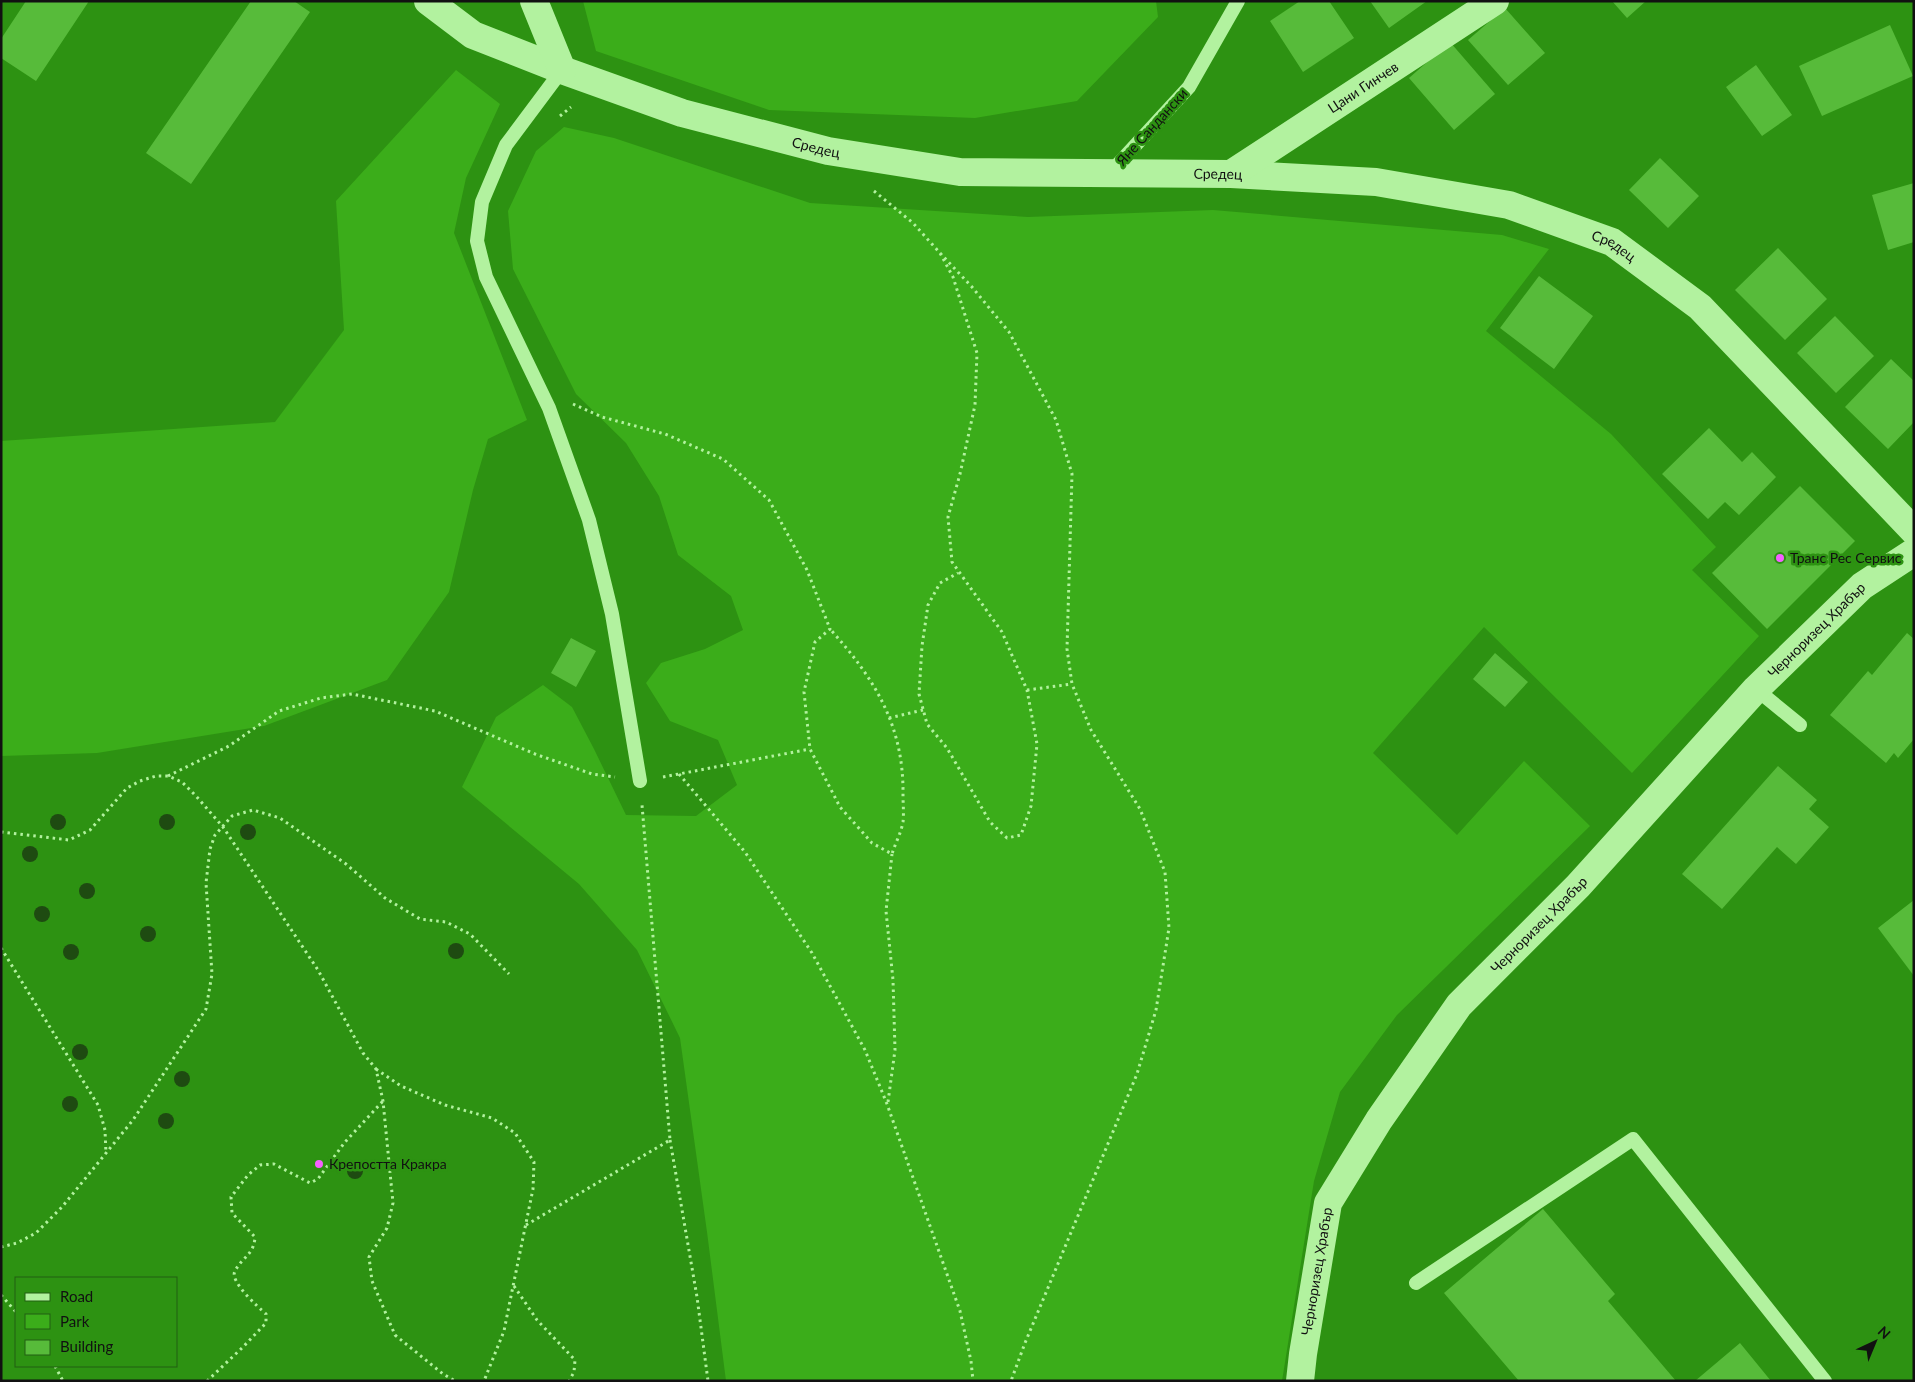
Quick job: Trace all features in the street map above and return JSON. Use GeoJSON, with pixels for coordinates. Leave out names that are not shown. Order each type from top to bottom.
{"type":"FeatureCollection","features":[{"type":"Feature","properties":{"kind":"street","name":"Средец"},"geometry":{"type":"LineString","coordinates":[[428,1],[473,34],[562,70],[682,113],[828,152],[960,172],[1231,174],[1376,182],[1509,205],[1612,242],[1700,307],[1914,531]]}},
{"type":"Feature","properties":{"kind":"street"},"geometry":{"type":"LineString","coordinates":[[534,1],[562,70]]}},
{"type":"Feature","properties":{"kind":"street","name":"Цани Гинчев"},"geometry":{"type":"LineString","coordinates":[[1231,174],[1495,1]]}},
{"type":"Feature","properties":{"kind":"street","name":"Черноризец Храбър"},"geometry":{"type":"LineString","coordinates":[[1300,1381],[1328,1203],[1379,1120],[1459,1005],[1578,886],[1756,689],[1862,586],[1914,552]]}},
{"type":"Feature","properties":{"kind":"lane","name":"Яне Сандански"},"geometry":{"type":"LineString","coordinates":[[1109,174],[1189,88],[1238,1]]}},
{"type":"Feature","properties":{"kind":"lane"},"geometry":{"type":"LineString","coordinates":[[562,70],[506,145],[482,202],[478,241],[486,277],[549,408],[589,520],[612,614],[640,781]]}},
{"type":"Feature","properties":{"kind":"lane"},"geometry":{"type":"LineString","coordinates":[[1756,689],[1800,726]]}},
{"type":"Feature","properties":{"kind":"lane"},"geometry":{"type":"LineString","coordinates":[[1416,1283],[1633,1138],[1825,1381]]}},
{"type":"Feature","properties":{"kind":"path"},"geometry":{"type":"LineString","coordinates":[[556,120],[600,84]]}},
{"type":"Feature","properties":{"kind":"path"},"geometry":{"type":"LineString","coordinates":[[870,188],[912,224],[940,253],[972,287],[1009,332],[1056,420],[1072,474],[1067,650],[1072,684],[1091,730],[1140,809],[1165,872],[1168,928],[1156,1010],[1137,1074],[1025,1343],[1012,1381]]}},
{"type":"Feature","properties":{"kind":"path"},"geometry":{"type":"LineString","coordinates":[[940,253],[952,277],[977,352],[975,405],[960,474],[948,517],[952,562],[958,573],[1002,632],[1027,690],[1036,744],[1031,806],[1022,835],[1006,838],[990,822],[947,748],[927,724],[923,710],[920,694],[922,646],[928,605],[940,583],[958,573]]}},
{"type":"Feature","properties":{"kind":"path"},"geometry":{"type":"LineString","coordinates":[[570,402],[602,417],[665,434],[723,459],[769,500],[807,570],[830,629],[856,658],[878,692],[897,736],[904,780],[903,822],[892,854],[886,911],[893,980],[895,1050],[888,1104]]}},
{"type":"Feature","properties":{"kind":"path"},"geometry":{"type":"LineString","coordinates":[[830,629],[815,642],[804,692],[810,749],[840,807],[872,843],[892,854]]}},
{"type":"Feature","properties":{"kind":"path"},"geometry":{"type":"LineString","coordinates":[[1027,690],[1072,684]]}},
{"type":"Feature","properties":{"kind":"path"},"geometry":{"type":"LineString","coordinates":[[168,776],[229,746],[279,711],[321,698],[352,694],[435,711],[535,754],[592,774],[640,781],[810,749]]}},
{"type":"Feature","properties":{"kind":"path"},"geometry":{"type":"LineString","coordinates":[[889,718],[923,710]]}},
{"type":"Feature","properties":{"kind":"path"},"geometry":{"type":"LineString","coordinates":[[679,774],[745,852],[812,953],[865,1050],[888,1104],[960,1311],[971,1361],[973,1381]]}},
{"type":"Feature","properties":{"kind":"path"},"geometry":{"type":"LineString","coordinates":[[1,832],[68,840],[90,830],[127,788],[140,781],[156,776],[168,776],[182,782],[223,827],[318,970],[363,1053],[376,1069],[401,1086],[445,1105],[492,1118],[515,1133],[534,1162],[533,1189],[504,1331],[484,1381]]}},
{"type":"Feature","properties":{"kind":"path"},"geometry":{"type":"LineString","coordinates":[[640,781],[670,1140],[697,1296],[708,1381]]}},
{"type":"Feature","properties":{"kind":"path"},"geometry":{"type":"LineString","coordinates":[[1,1247],[16,1243],[36,1233],[62,1207],[133,1120],[206,1009],[212,974],[206,883],[210,849],[215,835],[232,816],[254,810],[280,818],[346,864],[385,898],[420,919],[446,922],[470,934],[509,974]]}},
{"type":"Feature","properties":{"kind":"path"},"geometry":{"type":"LineString","coordinates":[[1,948],[98,1105],[105,1130],[106,1154]]}},
{"type":"Feature","properties":{"kind":"path"},"geometry":{"type":"LineString","coordinates":[[376,1069],[383,1100],[393,1203],[387,1228],[369,1258],[372,1281],[395,1335],[443,1374],[455,1381]]}},
{"type":"Feature","properties":{"kind":"path"},"geometry":{"type":"LineString","coordinates":[[207,1381],[266,1323],[266,1314],[249,1298],[234,1278],[234,1272],[255,1246],[255,1237],[232,1213],[231,1197],[248,1175],[260,1164],[274,1164],[310,1183],[318,1179],[345,1142],[383,1100]]}},
{"type":"Feature","properties":{"kind":"path"},"geometry":{"type":"LineString","coordinates":[[526,1225],[670,1140]]}},
{"type":"Feature","properties":{"kind":"path"},"geometry":{"type":"LineString","coordinates":[[514,1285],[537,1320],[574,1360],[574,1372],[569,1381]]}},
{"type":"Feature","properties":{"kind":"path"},"geometry":{"type":"LineString","coordinates":[[1,1295],[15,1311]]}},
{"type":"Feature","properties":{"kind":"path"},"geometry":{"type":"LineString","coordinates":[[56,1367],[63,1381]]}},
{"type":"Feature","properties":{"kind":"green space"},"geometry":{"type":"Polygon","coordinates":[[[583,1],[1156,1],[1158,17],[1077,101],[975,118],[769,110],[596,51],[583,1]]]}},
{"type":"Feature","properties":{"kind":"green space"},"geometry":{"type":"Polygon","coordinates":[[[456,70],[500,104],[466,178],[454,233],[527,420],[488,439],[473,490],[449,592],[387,680],[264,726],[97,753],[1,756],[1,441],[275,422],[344,330],[336,201],[456,70]]]}},
{"type":"Feature","properties":{"kind":"green space"},"geometry":{"type":"Polygon","coordinates":[[[564,127],[614,138],[810,203],[1028,217],[1213,210],[1502,235],[1549,249],[1486,331],[1611,434],[1716,547],[1692,570],[1759,636],[1632,773],[1484,627],[1373,753],[1457,835],[1524,761],[1590,826],[1397,1015],[1340,1092],[1314,1181],[1282,1381],[726,1381],[680,1038],[637,950],[579,884],[462,787],[496,717],[543,685],[572,707],[626,815],[696,816],[737,785],[718,740],[670,721],[646,683],[661,663],[705,649],[743,630],[731,596],[678,555],[659,496],[626,443],[576,394],[513,269],[508,211],[536,151],[564,127]]]}},
{"type":"Feature","properties":{"kind":"building"},"geometry":{"type":"Polygon","coordinates":[[[26,1],[89,1],[36,81],[1,58],[1,39],[26,1]]]}},
{"type":"Feature","properties":{"kind":"building"},"geometry":{"type":"Polygon","coordinates":[[[251,1],[294,1],[310,12],[191,184],[146,153],[251,1]]]}},
{"type":"Feature","properties":{"kind":"building"},"geometry":{"type":"Polygon","coordinates":[[[1300,1],[1329,1],[1354,38],[1303,72],[1270,21],[1300,1]]]}},
{"type":"Feature","properties":{"kind":"building"},"geometry":{"type":"Polygon","coordinates":[[[1370,1],[1427,1],[1389,28],[1370,1]]]}},
{"type":"Feature","properties":{"kind":"building"},"geometry":{"type":"Polygon","coordinates":[[[1612,1],[1646,1],[1627,18],[1612,1]]]}},
{"type":"Feature","properties":{"kind":"building"},"geometry":{"type":"Polygon","coordinates":[[[1505,8],[1545,53],[1508,85],[1468,40],[1505,8]]]}},
{"type":"Feature","properties":{"kind":"building"},"geometry":{"type":"Polygon","coordinates":[[[1890,25],[1913,76],[1822,116],[1799,66],[1890,25]]]}},
{"type":"Feature","properties":{"kind":"building"},"geometry":{"type":"Polygon","coordinates":[[[1450,42],[1495,94],[1454,130],[1409,78],[1450,42]]]}},
{"type":"Feature","properties":{"kind":"building"},"geometry":{"type":"Polygon","coordinates":[[[1756,65],[1792,115],[1762,136],[1726,87],[1756,65]]]}},
{"type":"Feature","properties":{"kind":"building"},"geometry":{"type":"Polygon","coordinates":[[[1660,158],[1699,196],[1668,228],[1629,190],[1660,158]]]}},
{"type":"Feature","properties":{"kind":"building"},"geometry":{"type":"Polygon","coordinates":[[[1914,183],[1914,242],[1888,250],[1872,195],[1914,183]]]}},
{"type":"Feature","properties":{"kind":"building"},"geometry":{"type":"Polygon","coordinates":[[[1778,248],[1827,299],[1785,340],[1735,290],[1778,248]]]}},
{"type":"Feature","properties":{"kind":"building"},"geometry":{"type":"Polygon","coordinates":[[[1539,276],[1593,316],[1554,369],[1500,328],[1539,276]]]}},
{"type":"Feature","properties":{"kind":"building"},"geometry":{"type":"Polygon","coordinates":[[[1835,316],[1874,356],[1836,393],[1797,353],[1835,316]]]}},
{"type":"Feature","properties":{"kind":"building"},"geometry":{"type":"Polygon","coordinates":[[[1891,359],[1914,381],[1914,422],[1888,449],[1845,407],[1891,359]]]}},
{"type":"Feature","properties":{"kind":"building"},"geometry":{"type":"Polygon","coordinates":[[[1709,428],[1742,462],[1752,452],[1776,477],[1739,515],[1725,502],[1708,519],[1662,474],[1709,428]]]}},
{"type":"Feature","properties":{"kind":"building"},"geometry":{"type":"Polygon","coordinates":[[[1800,486],[1855,541],[1767,629],[1712,573],[1800,486]]]}},
{"type":"Feature","properties":{"kind":"building"},"geometry":{"type":"Polygon","coordinates":[[[1907,633],[1914,639],[1914,739],[1898,758],[1894,753],[1886,763],[1830,715],[1868,671],[1872,675],[1907,633]]]}},
{"type":"Feature","properties":{"kind":"building"},"geometry":{"type":"Polygon","coordinates":[[[571,638],[596,651],[576,687],[551,673],[571,638]]]}},
{"type":"Feature","properties":{"kind":"building"},"geometry":{"type":"Polygon","coordinates":[[[1495,653],[1528,682],[1505,707],[1473,679],[1495,653]]]}},
{"type":"Feature","properties":{"kind":"building"},"geometry":{"type":"Polygon","coordinates":[[[1778,766],[1817,800],[1809,809],[1829,827],[1796,864],[1777,847],[1722,909],[1682,874],[1778,766]]]}},
{"type":"Feature","properties":{"kind":"building"},"geometry":{"type":"Polygon","coordinates":[[[1914,900],[1914,976],[1878,928],[1914,900]]]}},
{"type":"Feature","properties":{"kind":"building"},"geometry":{"type":"Polygon","coordinates":[[[1543,1209],[1615,1294],[1608,1301],[1676,1381],[1519,1381],[1444,1293],[1543,1209]]]}},
{"type":"Feature","properties":{"kind":"building"},"geometry":{"type":"Polygon","coordinates":[[[1740,1343],[1771,1381],[1695,1381],[1740,1343]]]}},
{"type":"Feature","properties":{"kind":"place","name":"Транс Рес Сервис"},"geometry":{"type":"Point","coordinates":[1780,558]}},
{"type":"Feature","properties":{"kind":"place","name":"Крепостта Кракра"},"geometry":{"type":"Point","coordinates":[319,1164]}}]}
